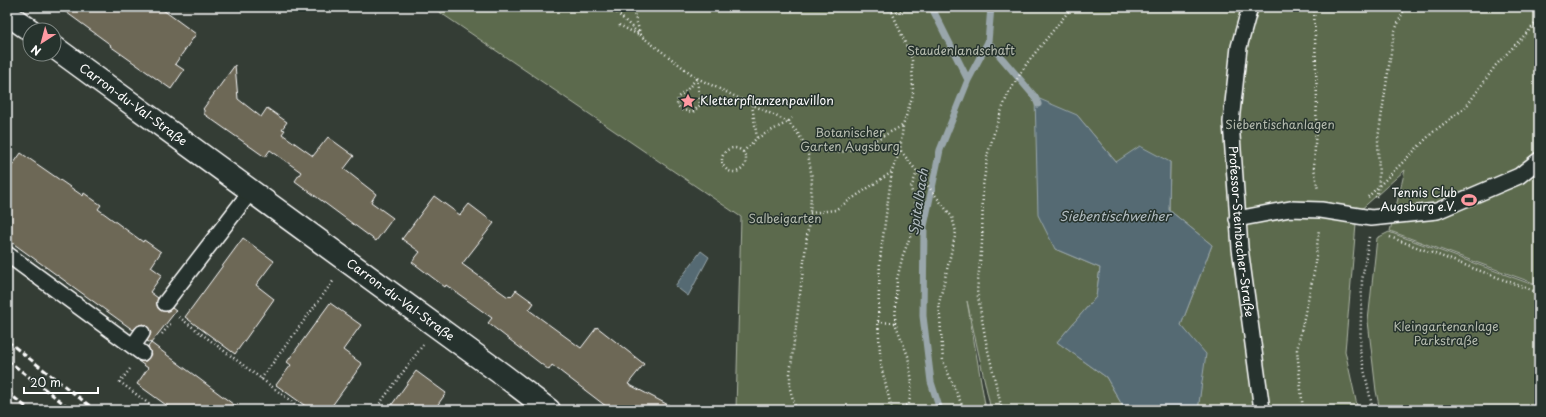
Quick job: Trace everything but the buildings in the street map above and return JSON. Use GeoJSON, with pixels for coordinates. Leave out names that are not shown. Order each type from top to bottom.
{"type":"FeatureCollection","features":[{"type":"Feature","properties":{"kind":"street"},"geometry":{"type":"LineString","coordinates":[[7,14],[22,24]]}},
{"type":"Feature","properties":{"kind":"street","name":"Carron-du-Val-Straße"},"geometry":{"type":"LineString","coordinates":[[62,53],[504,375],[549,410]]}},
{"type":"Feature","properties":{"kind":"lane","name":"Professor-Steinbacher-Straße"},"geometry":{"type":"LineString","coordinates":[[1250,7],[1239,47],[1231,122],[1237,219],[1262,410]]}},
{"type":"Feature","properties":{"kind":"lane"},"geometry":{"type":"LineString","coordinates":[[1237,219],[1290,209],[1321,210],[1371,218],[1436,211],[1519,176],[1539,160]]}},
{"type":"Feature","properties":{"kind":"lane"},"geometry":{"type":"LineString","coordinates":[[166,304],[251,191]]}},
{"type":"Feature","properties":{"kind":"lane"},"geometry":{"type":"LineString","coordinates":[[7,254],[137,349],[142,333]]}},
{"type":"Feature","properties":{"kind":"path"},"geometry":{"type":"LineString","coordinates":[[611,7],[641,36],[697,78],[788,122],[797,132],[807,148],[812,178],[810,213],[804,247],[790,374],[790,389],[796,410]]}},
{"type":"Feature","properties":{"kind":"path"},"geometry":{"type":"LineString","coordinates":[[632,7],[641,36]]}},
{"type":"Feature","properties":{"kind":"path"},"geometry":{"type":"LineString","coordinates":[[886,7],[892,12],[912,59],[913,94],[902,126],[900,151],[892,171],[880,259],[878,322],[881,366],[893,410],[909,404],[912,382],[908,356],[896,323],[898,279],[903,255],[918,217],[910,188],[917,172]]}},
{"type":"Feature","properties":{"kind":"path"},"geometry":{"type":"LineString","coordinates":[[892,12],[911,7]]}},
{"type":"Feature","properties":{"kind":"path"},"geometry":{"type":"LineString","coordinates":[[1002,410],[986,342],[977,291],[982,243],[983,186],[988,153],[1008,94],[1027,63],[1068,12],[1075,7]]}},
{"type":"Feature","properties":{"kind":"path"},"geometry":{"type":"LineString","coordinates":[[1302,410],[1297,350],[1314,272],[1321,210],[1314,168],[1317,100],[1314,7]]}},
{"type":"Feature","properties":{"kind":"path"},"geometry":{"type":"LineString","coordinates":[[1373,410],[1360,350],[1362,281],[1371,218],[1379,186],[1378,138],[1394,33],[1405,7]]}},
{"type":"Feature","properties":{"kind":"path"},"geometry":{"type":"LineString","coordinates":[[1352,214],[1433,132],[1466,107],[1496,65],[1539,20]]}},
{"type":"Feature","properties":{"kind":"path"},"geometry":{"type":"LineString","coordinates":[[619,25],[641,36]]}},
{"type":"Feature","properties":{"kind":"path"},"geometry":{"type":"LineString","coordinates":[[697,78],[700,105],[693,112],[682,110],[678,105],[678,97],[685,92],[697,78]]}},
{"type":"Feature","properties":{"kind":"path"},"geometry":{"type":"LineString","coordinates":[[752,105],[757,138]]}},
{"type":"Feature","properties":{"kind":"path"},"geometry":{"type":"LineString","coordinates":[[743,152],[757,138],[788,122],[792,118]]}},
{"type":"Feature","properties":{"kind":"path"},"geometry":{"type":"LineString","coordinates":[[807,148],[837,153],[862,147],[902,126]]}},
{"type":"Feature","properties":{"kind":"path"},"geometry":{"type":"LineString","coordinates":[[735,148],[743,152],[746,163],[742,170],[734,173],[724,168],[722,164],[722,156],[727,150],[735,148]]}},
{"type":"Feature","properties":{"kind":"path"},"geometry":{"type":"LineString","coordinates":[[900,151],[952,217],[956,232],[939,303],[943,362],[964,410]]}},
{"type":"Feature","properties":{"kind":"path"},"geometry":{"type":"LineString","coordinates":[[810,213],[835,210],[892,171]]}},
{"type":"Feature","properties":{"kind":"path"},"geometry":{"type":"LineString","coordinates":[[1383,235],[1539,293]]}},
{"type":"Feature","properties":{"kind":"path"},"geometry":{"type":"LineString","coordinates":[[261,380],[348,261]]}},
{"type":"Feature","properties":{"kind":"path"},"geometry":{"type":"LineString","coordinates":[[177,316],[303,410]]}},
{"type":"Feature","properties":{"kind":"path"},"geometry":{"type":"LineString","coordinates":[[878,322],[896,323]]}},
{"type":"Feature","properties":{"kind":"path"},"geometry":{"type":"LineString","coordinates":[[375,410],[437,327]]}},
{"type":"Feature","properties":{"kind":"path"},"geometry":{"type":"LineString","coordinates":[[137,349],[120,382],[157,410]]}},
{"type":"Feature","properties":{"kind":"green space"},"geometry":{"type":"Polygon","coordinates":[[[432,7],[1539,7],[1539,285],[1390,231],[1405,170],[1357,213],[1345,351],[1358,410],[1198,410],[1205,354],[1181,325],[1212,245],[1169,210],[1170,162],[1116,162],[1077,115],[1055,249],[1100,268],[1096,297],[1057,342],[1106,377],[1125,410],[991,410],[967,301],[986,410],[736,410],[741,217],[432,7]]]}},
{"type":"Feature","properties":{"kind":"green space","name":"Kleingartenanlage Parkstraße"},"geometry":{"type":"Polygon","coordinates":[[[1389,232],[1539,287],[1539,410],[1380,410],[1376,391],[1368,321],[1377,238],[1389,232]]]}},
{"type":"Feature","properties":{"kind":"water","name":"Siebentischweiher"},"geometry":{"type":"Polygon","coordinates":[[[1035,97],[1077,115],[1116,162],[1140,146],[1170,162],[1169,210],[1212,245],[1181,325],[1206,354],[1198,410],[1125,410],[1106,377],[1057,342],[1096,297],[1100,268],[1055,249],[1038,215],[1035,97]]]}},
{"type":"Feature","properties":{"kind":"water"},"geometry":{"type":"Polygon","coordinates":[[[701,251],[709,257],[688,296],[675,286],[701,251]]]}},
{"type":"Feature","properties":{"kind":"waterway"},"geometry":{"type":"LineString","coordinates":[[935,7],[934,12],[968,80]]}},
{"type":"Feature","properties":{"kind":"waterway","name":"Spitalbach"},"geometry":{"type":"LineString","coordinates":[[940,410],[931,382],[923,316],[924,226],[940,150],[968,80],[988,42],[991,7]]}},
{"type":"Feature","properties":{"kind":"waterway"},"geometry":{"type":"LineString","coordinates":[[988,42],[1035,97],[1038,104]]}},
{"type":"Feature","properties":{"kind":"railway"},"geometry":{"type":"LineString","coordinates":[[7,341],[95,410]]}},
{"type":"Feature","properties":{"kind":"railway"},"geometry":{"type":"LineString","coordinates":[[7,360],[72,410]]}},
{"type":"Feature","properties":{"kind":"railway"},"geometry":{"type":"LineString","coordinates":[[7,392],[30,410]]}},
{"type":"Feature","properties":{"kind":"place","name":"Kletterpflanzenpavillon"},"geometry":{"type":"Point","coordinates":[688,101]}},
{"type":"Feature","properties":{"kind":"place","name":"Tennis Club Augsburg e.V."},"geometry":{"type":"Point","coordinates":[1469,200]}},
{"type":"Feature","properties":{"kind":"park label","name":"Staudenlandschaft"},"geometry":{"type":"Point","coordinates":[961,51]}},
{"type":"Feature","properties":{"kind":"park label","name":"Siebentischanlagen"},"geometry":{"type":"Point","coordinates":[1280,125]}},
{"type":"Feature","properties":{"kind":"park label","name":"Botanischer Garten Augsburg"},"geometry":{"type":"Point","coordinates":[850,140]}},
{"type":"Feature","properties":{"kind":"park label","name":"Salbeigarten"},"geometry":{"type":"Point","coordinates":[785,219]}}]}
